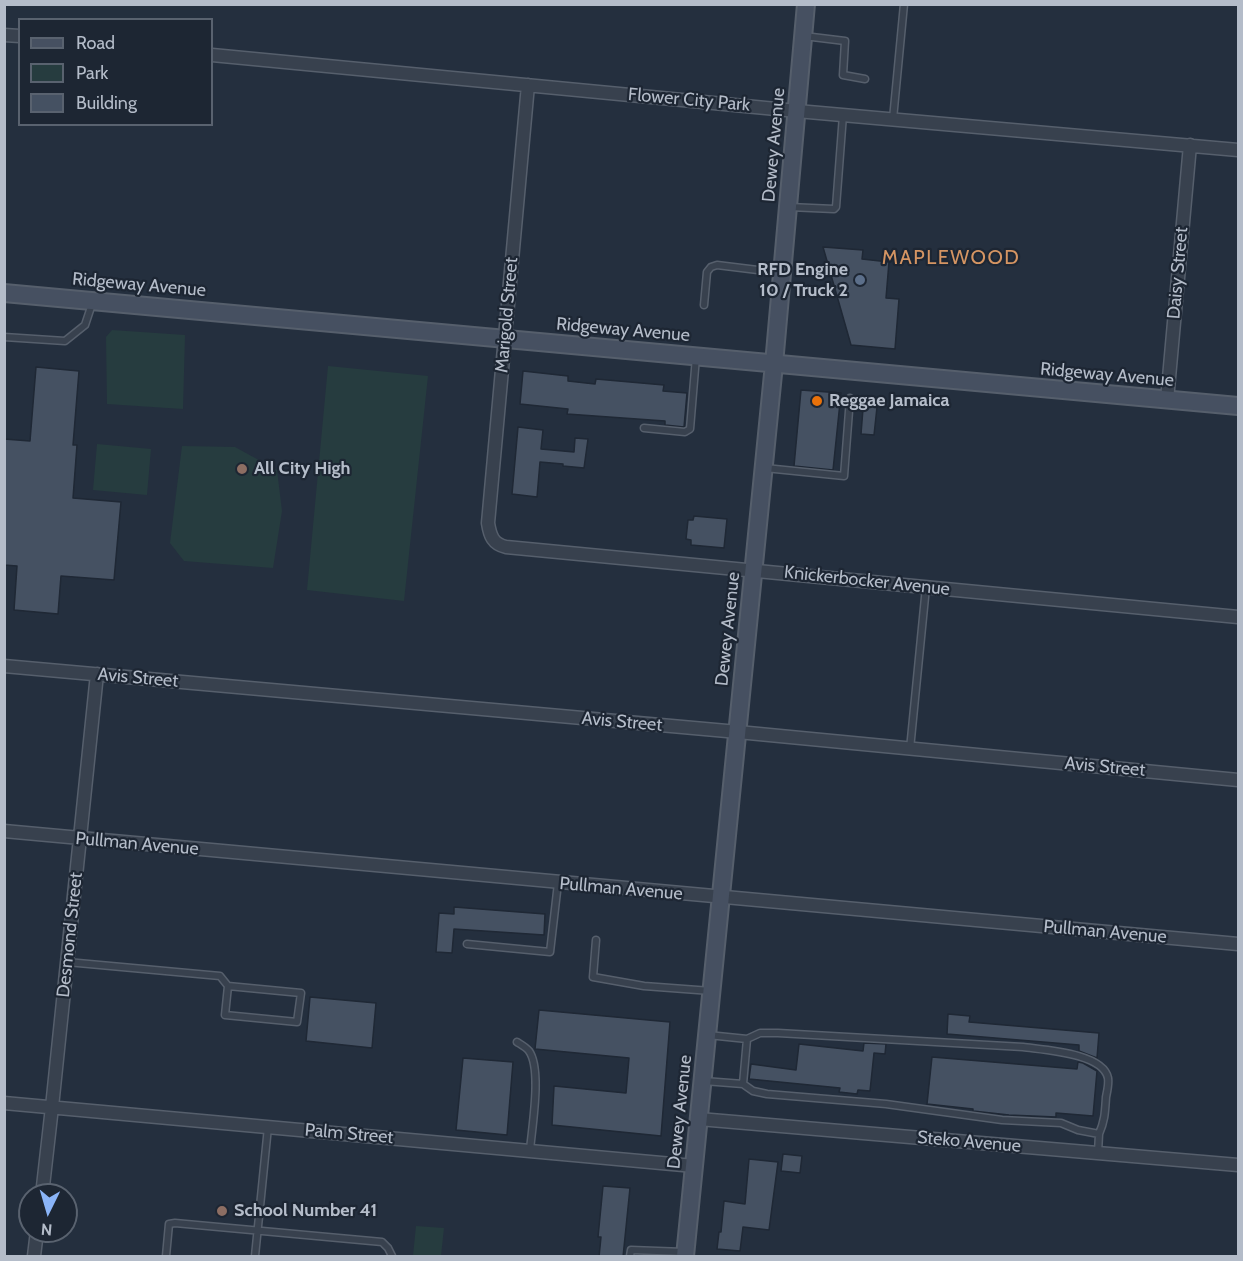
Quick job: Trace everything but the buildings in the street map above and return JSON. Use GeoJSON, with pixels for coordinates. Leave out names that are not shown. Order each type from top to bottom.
{"type":"FeatureCollection","features":[{"type":"Feature","properties":{"kind":"street","name":"Dewey Avenue"},"geometry":{"type":"LineString","coordinates":[[686,1254],[774,364],[806,4]]}},
{"type":"Feature","properties":{"kind":"street","name":"Flower City Park"},"geometry":{"type":"LineString","coordinates":[[213,55],[796,111],[1239,150]]}},
{"type":"Feature","properties":{"kind":"street","name":"Marigold Street"},"geometry":{"type":"LineString","coordinates":[[495,543],[489,534],[488,523],[528,85]]}},
{"type":"Feature","properties":{"kind":"street","name":"Daisy Street"},"geometry":{"type":"LineString","coordinates":[[1167,400],[1190,146]]}},
{"type":"Feature","properties":{"kind":"street","name":"Ridgeway Avenue"},"geometry":{"type":"LineString","coordinates":[[4,292],[1239,406]]}},
{"type":"Feature","properties":{"kind":"street","name":"Knickerbocker Avenue"},"geometry":{"type":"LineString","coordinates":[[495,543],[506,547],[1239,617]]}},
{"type":"Feature","properties":{"kind":"street","name":"Avis Street"},"geometry":{"type":"LineString","coordinates":[[4,666],[1239,780]]}},
{"type":"Feature","properties":{"kind":"street","name":"Desmond Street"},"geometry":{"type":"LineString","coordinates":[[43,1183],[97,674]]}},
{"type":"Feature","properties":{"kind":"street","name":"Pullman Avenue"},"geometry":{"type":"LineString","coordinates":[[4,831],[1239,944]]}},
{"type":"Feature","properties":{"kind":"street","name":"Palm Street"},"geometry":{"type":"LineString","coordinates":[[4,1102],[694,1166]]}},
{"type":"Feature","properties":{"kind":"street","name":"Steko Avenue"},"geometry":{"type":"LineString","coordinates":[[699,1119],[1239,1165]]}},
{"type":"Feature","properties":{"kind":"lane"},"geometry":{"type":"LineString","coordinates":[[892,119],[904,4]]}},
{"type":"Feature","properties":{"kind":"lane"},"geometry":{"type":"LineString","coordinates":[[803,36],[845,41],[843,75],[865,79]]}},
{"type":"Feature","properties":{"kind":"lane"},"geometry":{"type":"LineString","coordinates":[[788,207],[834,209],[836,207],[843,115]]}},
{"type":"Feature","properties":{"kind":"lane"},"geometry":{"type":"LineString","coordinates":[[704,305],[707,272],[711,267],[717,265],[782,273]]}},
{"type":"Feature","properties":{"kind":"lane"},"geometry":{"type":"LineString","coordinates":[[4,336],[65,341],[85,325],[93,301]]}},
{"type":"Feature","properties":{"kind":"lane"},"geometry":{"type":"LineString","coordinates":[[644,428],[684,432],[690,429],[696,356]]}},
{"type":"Feature","properties":{"kind":"lane"},"geometry":{"type":"LineString","coordinates":[[764,468],[844,476],[850,398]]}},
{"type":"Feature","properties":{"kind":"lane"},"geometry":{"type":"LineString","coordinates":[[910,749],[926,587]]}},
{"type":"Feature","properties":{"kind":"lane"},"geometry":{"type":"LineString","coordinates":[[467,945],[550,952],[558,883]]}},
{"type":"Feature","properties":{"kind":"lane"},"geometry":{"type":"LineString","coordinates":[[596,940],[593,977],[644,986],[712,991]]}},
{"type":"Feature","properties":{"kind":"lane"},"geometry":{"type":"LineString","coordinates":[[67,962],[220,976],[228,986],[225,1015],[297,1022],[300,993],[228,986]]}},
{"type":"Feature","properties":{"kind":"lane"},"geometry":{"type":"LineString","coordinates":[[708,1035],[747,1039],[760,1033],[778,1033],[1023,1047],[1091,1060],[1102,1067],[1108,1078],[1105,1122],[1099,1134],[1098,1153]]}},
{"type":"Feature","properties":{"kind":"lane"},"geometry":{"type":"LineString","coordinates":[[743,1084],[747,1039]]}},
{"type":"Feature","properties":{"kind":"lane"},"geometry":{"type":"LineString","coordinates":[[517,1042],[529,1051],[536,1071],[530,1151]]}},
{"type":"Feature","properties":{"kind":"lane"},"geometry":{"type":"LineString","coordinates":[[703,1080],[743,1084],[753,1091],[767,1094],[886,1104],[1002,1120],[1061,1123],[1078,1130],[1099,1134]]}},
{"type":"Feature","properties":{"kind":"lane"},"geometry":{"type":"LineString","coordinates":[[255,1257],[268,1127]]}},
{"type":"Feature","properties":{"kind":"lane"},"geometry":{"type":"LineString","coordinates":[[166,1257],[169,1224],[175,1223],[382,1242],[392,1257]]}},
{"type":"Feature","properties":{"kind":"lane"},"geometry":{"type":"LineString","coordinates":[[630,1257],[631,1250],[686,1254]]}},
{"type":"Feature","properties":{"kind":"green space"},"geometry":{"type":"Polygon","coordinates":[[[112,330],[185,335],[183,409],[107,404],[106,337],[112,330]]]}},
{"type":"Feature","properties":{"kind":"green space"},"geometry":{"type":"Polygon","coordinates":[[[328,366],[428,376],[404,601],[307,590],[328,366]]]}},
{"type":"Feature","properties":{"kind":"green space"},"geometry":{"type":"Polygon","coordinates":[[[97,444],[151,449],[147,495],[93,490],[97,444]]]}},
{"type":"Feature","properties":{"kind":"green space"},"geometry":{"type":"Polygon","coordinates":[[[182,446],[235,447],[277,470],[282,511],[273,568],[184,561],[170,543],[182,446]]]}},
{"type":"Feature","properties":{"kind":"green space"},"geometry":{"type":"Polygon","coordinates":[[[416,1226],[444,1228],[441,1256],[413,1256],[416,1226]]]}},
{"type":"Feature","properties":{"kind":"place","name":"RFD Engine 10 / Truck 2"},"geometry":{"type":"Point","coordinates":[860,280]}},
{"type":"Feature","properties":{"kind":"place","name":"Reggae Jamaica"},"geometry":{"type":"Point","coordinates":[817,401]}},
{"type":"Feature","properties":{"kind":"place","name":"All City High"},"geometry":{"type":"Point","coordinates":[242,469]}},
{"type":"Feature","properties":{"kind":"place","name":"School Number 41"},"geometry":{"type":"Point","coordinates":[222,1211]}},
{"type":"Feature","properties":{"kind":"district","name":"MAPLEWOOD"},"geometry":{"type":"Point","coordinates":[951,258]}}]}
